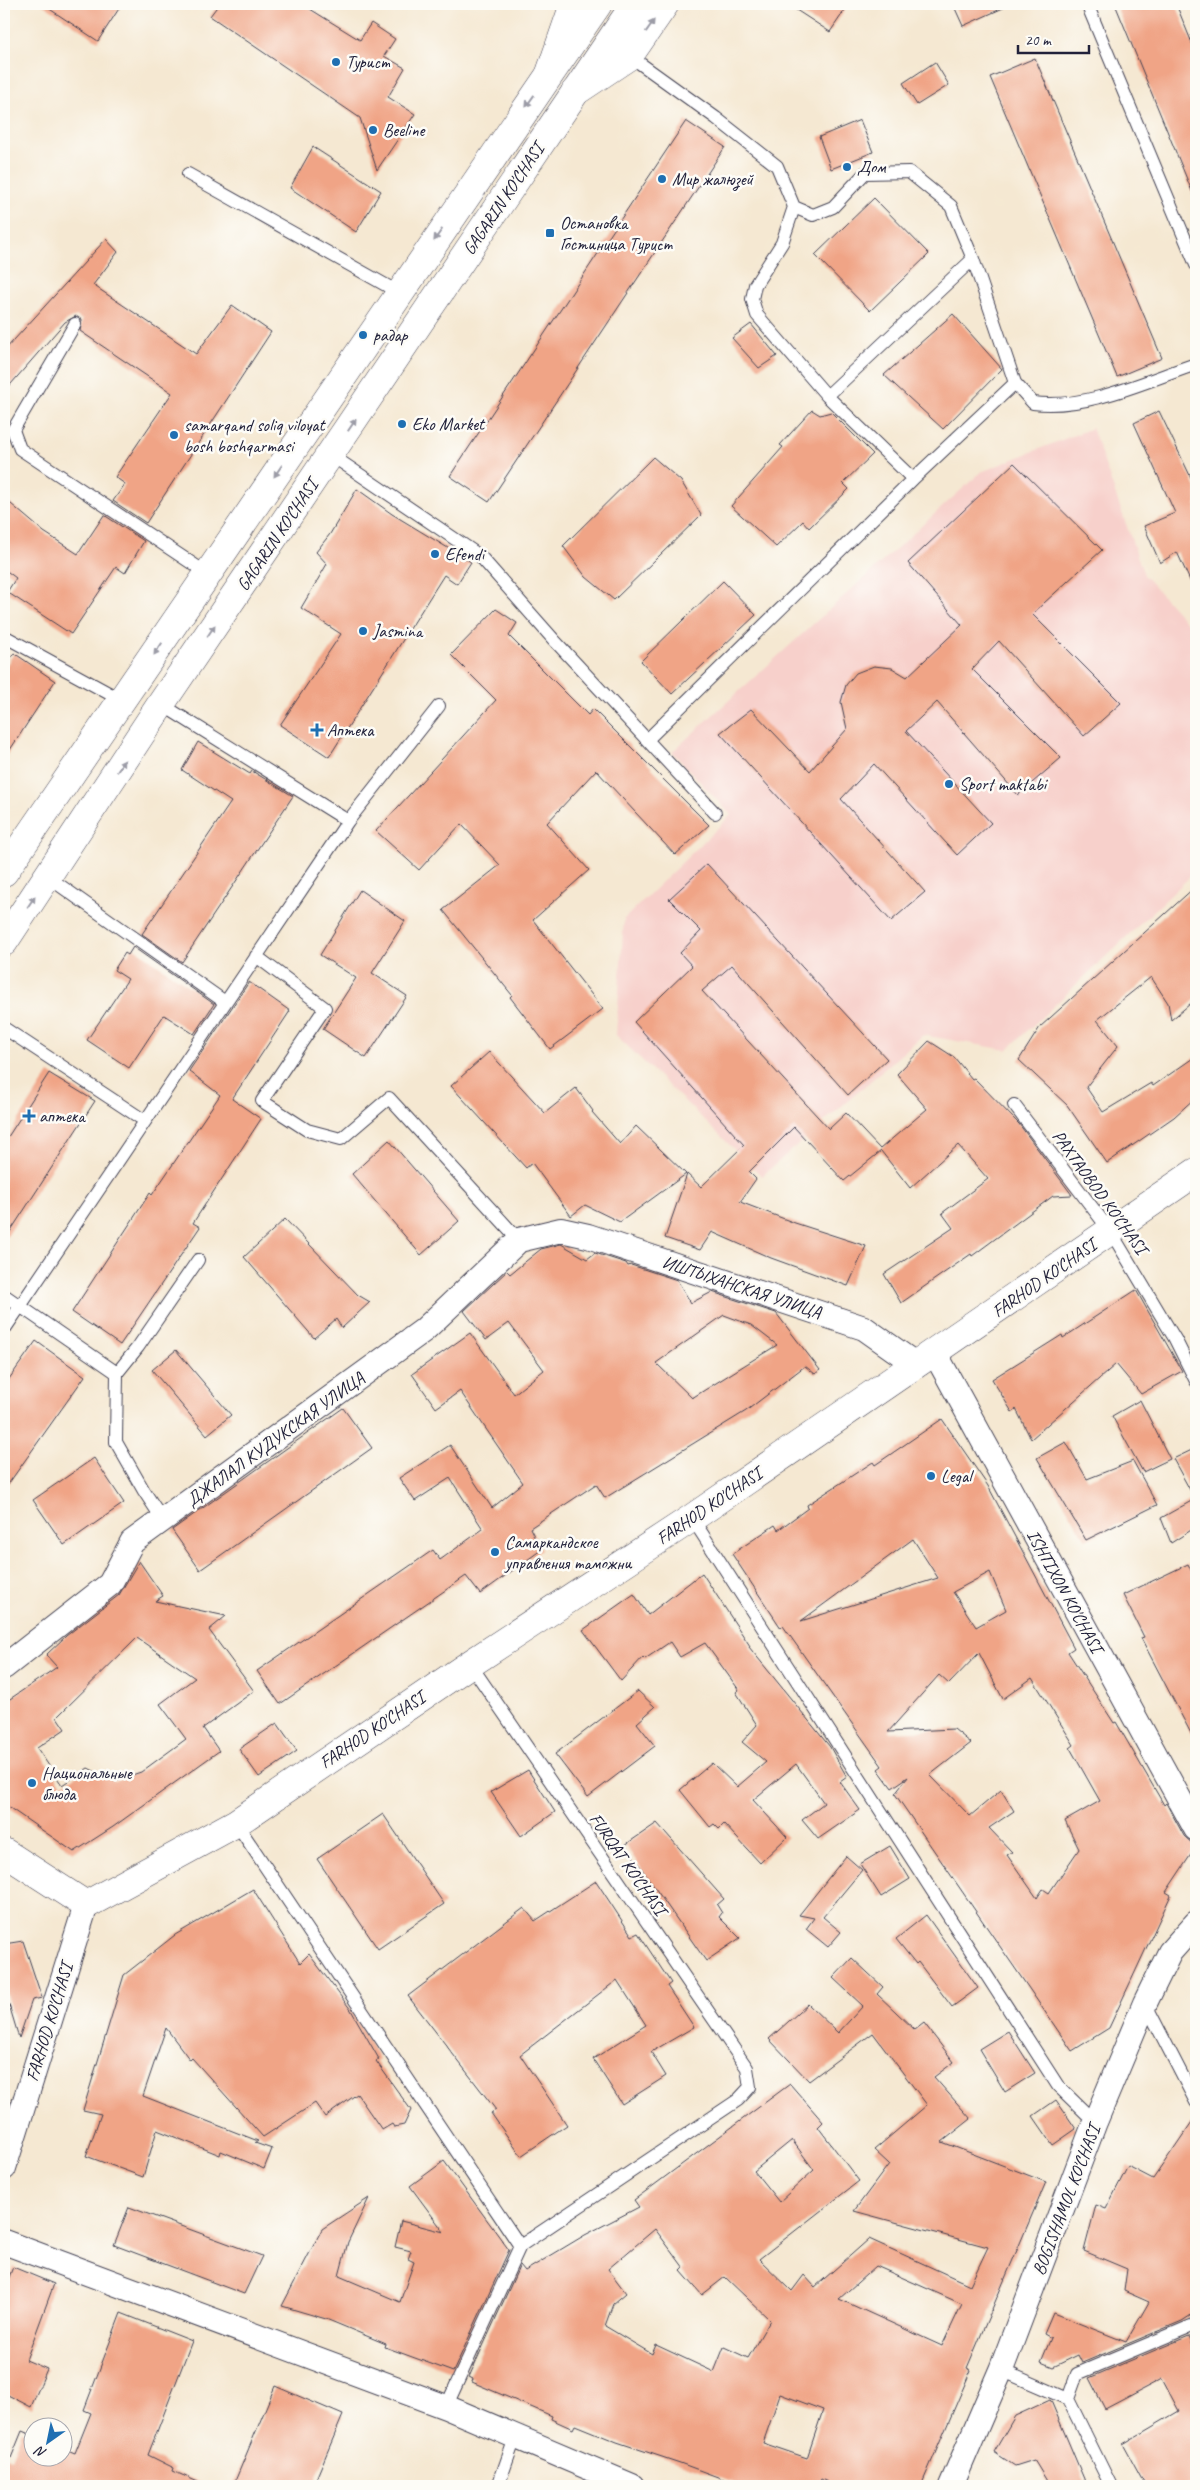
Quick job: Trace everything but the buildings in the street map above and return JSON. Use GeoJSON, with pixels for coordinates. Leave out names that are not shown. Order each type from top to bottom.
{"type":"FeatureCollection","features":[{"type":"Feature","properties":{"kind":"main road"},"geometry":{"type":"LineString","coordinates":[[550,73],[574,4]]}},
{"type":"Feature","properties":{"kind":"main road","name":"GAGARIN KO'CHASI"},"geometry":{"type":"LineString","coordinates":[[4,871],[123,701],[398,292],[598,4]]}},
{"type":"Feature","properties":{"kind":"main road"},"geometry":{"type":"LineString","coordinates":[[619,49],[635,4]]}},
{"type":"Feature","properties":{"kind":"main road"},"geometry":{"type":"LineString","coordinates":[[619,49],[665,4]]}},
{"type":"Feature","properties":{"kind":"main road","name":"GAGARIN KO'CHASI"},"geometry":{"type":"LineString","coordinates":[[4,942],[161,704],[575,92],[619,49]]}},
{"type":"Feature","properties":{"kind":"main road","name":"FARHOD KO'CHASI"},"geometry":{"type":"LineString","coordinates":[[86,1905],[236,1823],[470,1664],[692,1518],[1196,1172]]}},
{"type":"Feature","properties":{"kind":"main road"},"geometry":{"type":"LineString","coordinates":[[4,1852],[86,1905]]}},
{"type":"Feature","properties":{"kind":"street","name":"ИШТЫХАНСКАЯ УЛИЦА"},"geometry":{"type":"LineString","coordinates":[[519,1240],[561,1230],[588,1236],[864,1328],[925,1359]]}},
{"type":"Feature","properties":{"kind":"street","name":"ДЖАЛАЛ КУДУКСКАЯ УЛИЦА"},"geometry":{"type":"LineString","coordinates":[[4,1667],[110,1584],[132,1542],[424,1330],[519,1240]]}},
{"type":"Feature","properties":{"kind":"street","name":"ISHTIXON KO'CHASI"},"geometry":{"type":"LineString","coordinates":[[925,1359],[1196,1828]]}},
{"type":"Feature","properties":{"kind":"street","name":"FARHOD KO'CHASI"},"geometry":{"type":"LineString","coordinates":[[4,2168],[86,1905]]}},
{"type":"Feature","properties":{"kind":"street","name":"BOGISHAMOL KO'CHASI"},"geometry":{"type":"LineString","coordinates":[[951,2486],[1001,2370],[1095,2122],[1145,2004],[1170,1952],[1196,1923]]}},
{"type":"Feature","properties":{"kind":"street"},"geometry":{"type":"LineString","coordinates":[[4,2242],[446,2407],[515,2438],[632,2486]]}},
{"type":"Feature","properties":{"kind":"lane"},"geometry":{"type":"LineString","coordinates":[[1087,4],[1196,265]]}},
{"type":"Feature","properties":{"kind":"lane"},"geometry":{"type":"LineString","coordinates":[[619,49],[716,118],[777,166],[794,207],[782,243],[755,285],[752,299],[757,314],[827,396],[913,480]]}},
{"type":"Feature","properties":{"kind":"lane"},"geometry":{"type":"LineString","coordinates":[[794,207],[812,215],[833,207],[865,173],[909,172],[951,206],[973,259],[1015,382],[1033,402],[1054,405],[1076,403],[1196,364]]}},
{"type":"Feature","properties":{"kind":"lane"},"geometry":{"type":"LineString","coordinates":[[188,174],[398,292]]}},
{"type":"Feature","properties":{"kind":"lane"},"geometry":{"type":"LineString","coordinates":[[827,396],[973,259]]}},
{"type":"Feature","properties":{"kind":"lane"},"geometry":{"type":"LineString","coordinates":[[75,324],[13,430],[20,448],[208,574]]}},
{"type":"Feature","properties":{"kind":"lane"},"geometry":{"type":"LineString","coordinates":[[647,740],[1015,382]]}},
{"type":"Feature","properties":{"kind":"lane"},"geometry":{"type":"LineString","coordinates":[[331,455],[480,556],[554,640],[715,813]]}},
{"type":"Feature","properties":{"kind":"lane"},"geometry":{"type":"LineString","coordinates":[[4,636],[123,701]]}},
{"type":"Feature","properties":{"kind":"lane"},"geometry":{"type":"LineString","coordinates":[[161,704],[348,821]]}},
{"type":"Feature","properties":{"kind":"lane"},"geometry":{"type":"LineString","coordinates":[[4,1330],[348,821],[439,706]]}},
{"type":"Feature","properties":{"kind":"lane"},"geometry":{"type":"LineString","coordinates":[[48,876],[225,1002]]}},
{"type":"Feature","properties":{"kind":"lane"},"geometry":{"type":"LineString","coordinates":[[256,956],[325,1008],[262,1101],[307,1130],[340,1139],[389,1098],[519,1240]]}},
{"type":"Feature","properties":{"kind":"lane"},"geometry":{"type":"LineString","coordinates":[[4,1028],[145,1121]]}},
{"type":"Feature","properties":{"kind":"lane","name":"PAXTAOBOD KO'CHASI"},"geometry":{"type":"LineString","coordinates":[[1014,1105],[1111,1232],[1175,1338],[1196,1381]]}},
{"type":"Feature","properties":{"kind":"lane"},"geometry":{"type":"LineString","coordinates":[[163,1520],[116,1442],[117,1373],[138,1347],[198,1260]]}},
{"type":"Feature","properties":{"kind":"lane"},"geometry":{"type":"LineString","coordinates":[[4,1295],[117,1373]]}},
{"type":"Feature","properties":{"kind":"lane"},"geometry":{"type":"LineString","coordinates":[[692,1518],[1058,2086],[1095,2122]]}},
{"type":"Feature","properties":{"kind":"lane","name":"FURQAT KO'CHASI"},"geometry":{"type":"LineString","coordinates":[[470,1664],[747,2068],[750,2087],[738,2100],[520,2246]]}},
{"type":"Feature","properties":{"kind":"lane"},"geometry":{"type":"LineString","coordinates":[[236,1823],[520,2246],[446,2407]]}},
{"type":"Feature","properties":{"kind":"lane"},"geometry":{"type":"LineString","coordinates":[[1145,2004],[1196,2102]]}},
{"type":"Feature","properties":{"kind":"lane"},"geometry":{"type":"LineString","coordinates":[[1068,2399],[1078,2374],[1196,2324]]}},
{"type":"Feature","properties":{"kind":"lane"},"geometry":{"type":"LineString","coordinates":[[1001,2370],[1068,2399],[1111,2486]]}},
{"type":"Feature","properties":{"kind":"lane"},"geometry":{"type":"LineString","coordinates":[[498,2486],[515,2438]]}},
{"type":"Feature","properties":{"kind":"shaded area","name":"Sport maktabi"},"geometry":{"type":"Polygon","coordinates":[[[1092,428],[1144,575],[1196,633],[1196,871],[1007,1050],[923,1035],[762,1176],[616,1035],[624,919],[731,815],[672,752],[981,472],[1092,428]]]}},
{"type":"Feature","properties":{"kind":"place","name":"Турист"},"geometry":{"type":"Point","coordinates":[336,62]}},
{"type":"Feature","properties":{"kind":"place","name":"Beeline"},"geometry":{"type":"Point","coordinates":[373,130]}},
{"type":"Feature","properties":{"kind":"place","name":"Дом"},"geometry":{"type":"Point","coordinates":[847,167]}},
{"type":"Feature","properties":{"kind":"place","name":"Мир жалюзей"},"geometry":{"type":"Point","coordinates":[662,179]}},
{"type":"Feature","properties":{"kind":"place","name":"Остановка Гостиница Турист"},"geometry":{"type":"Point","coordinates":[550,233]}},
{"type":"Feature","properties":{"kind":"place","name":"радар"},"geometry":{"type":"Point","coordinates":[363,335]}},
{"type":"Feature","properties":{"kind":"place","name":"Eko Market"},"geometry":{"type":"Point","coordinates":[402,424]}},
{"type":"Feature","properties":{"kind":"place","name":"samarqand soliq viloyat bosh boshqarmasi"},"geometry":{"type":"Point","coordinates":[174,435]}},
{"type":"Feature","properties":{"kind":"place","name":"Efendi"},"geometry":{"type":"Point","coordinates":[435,554]}},
{"type":"Feature","properties":{"kind":"place","name":"Jasmina"},"geometry":{"type":"Point","coordinates":[363,631]}},
{"type":"Feature","properties":{"kind":"place","name":"Аптека"},"geometry":{"type":"Point","coordinates":[317,730]}},
{"type":"Feature","properties":{"kind":"place","name":"Sport maktabi"},"geometry":{"type":"Point","coordinates":[949,784]}},
{"type":"Feature","properties":{"kind":"place","name":"аптека"},"geometry":{"type":"Point","coordinates":[29,1116]}},
{"type":"Feature","properties":{"kind":"place","name":"Legal"},"geometry":{"type":"Point","coordinates":[931,1476]}},
{"type":"Feature","properties":{"kind":"place","name":"Самаркандское управления таможни"},"geometry":{"type":"Point","coordinates":[495,1552]}},
{"type":"Feature","properties":{"kind":"place","name":"Национальные блюда"},"geometry":{"type":"Point","coordinates":[32,1783]}}]}
